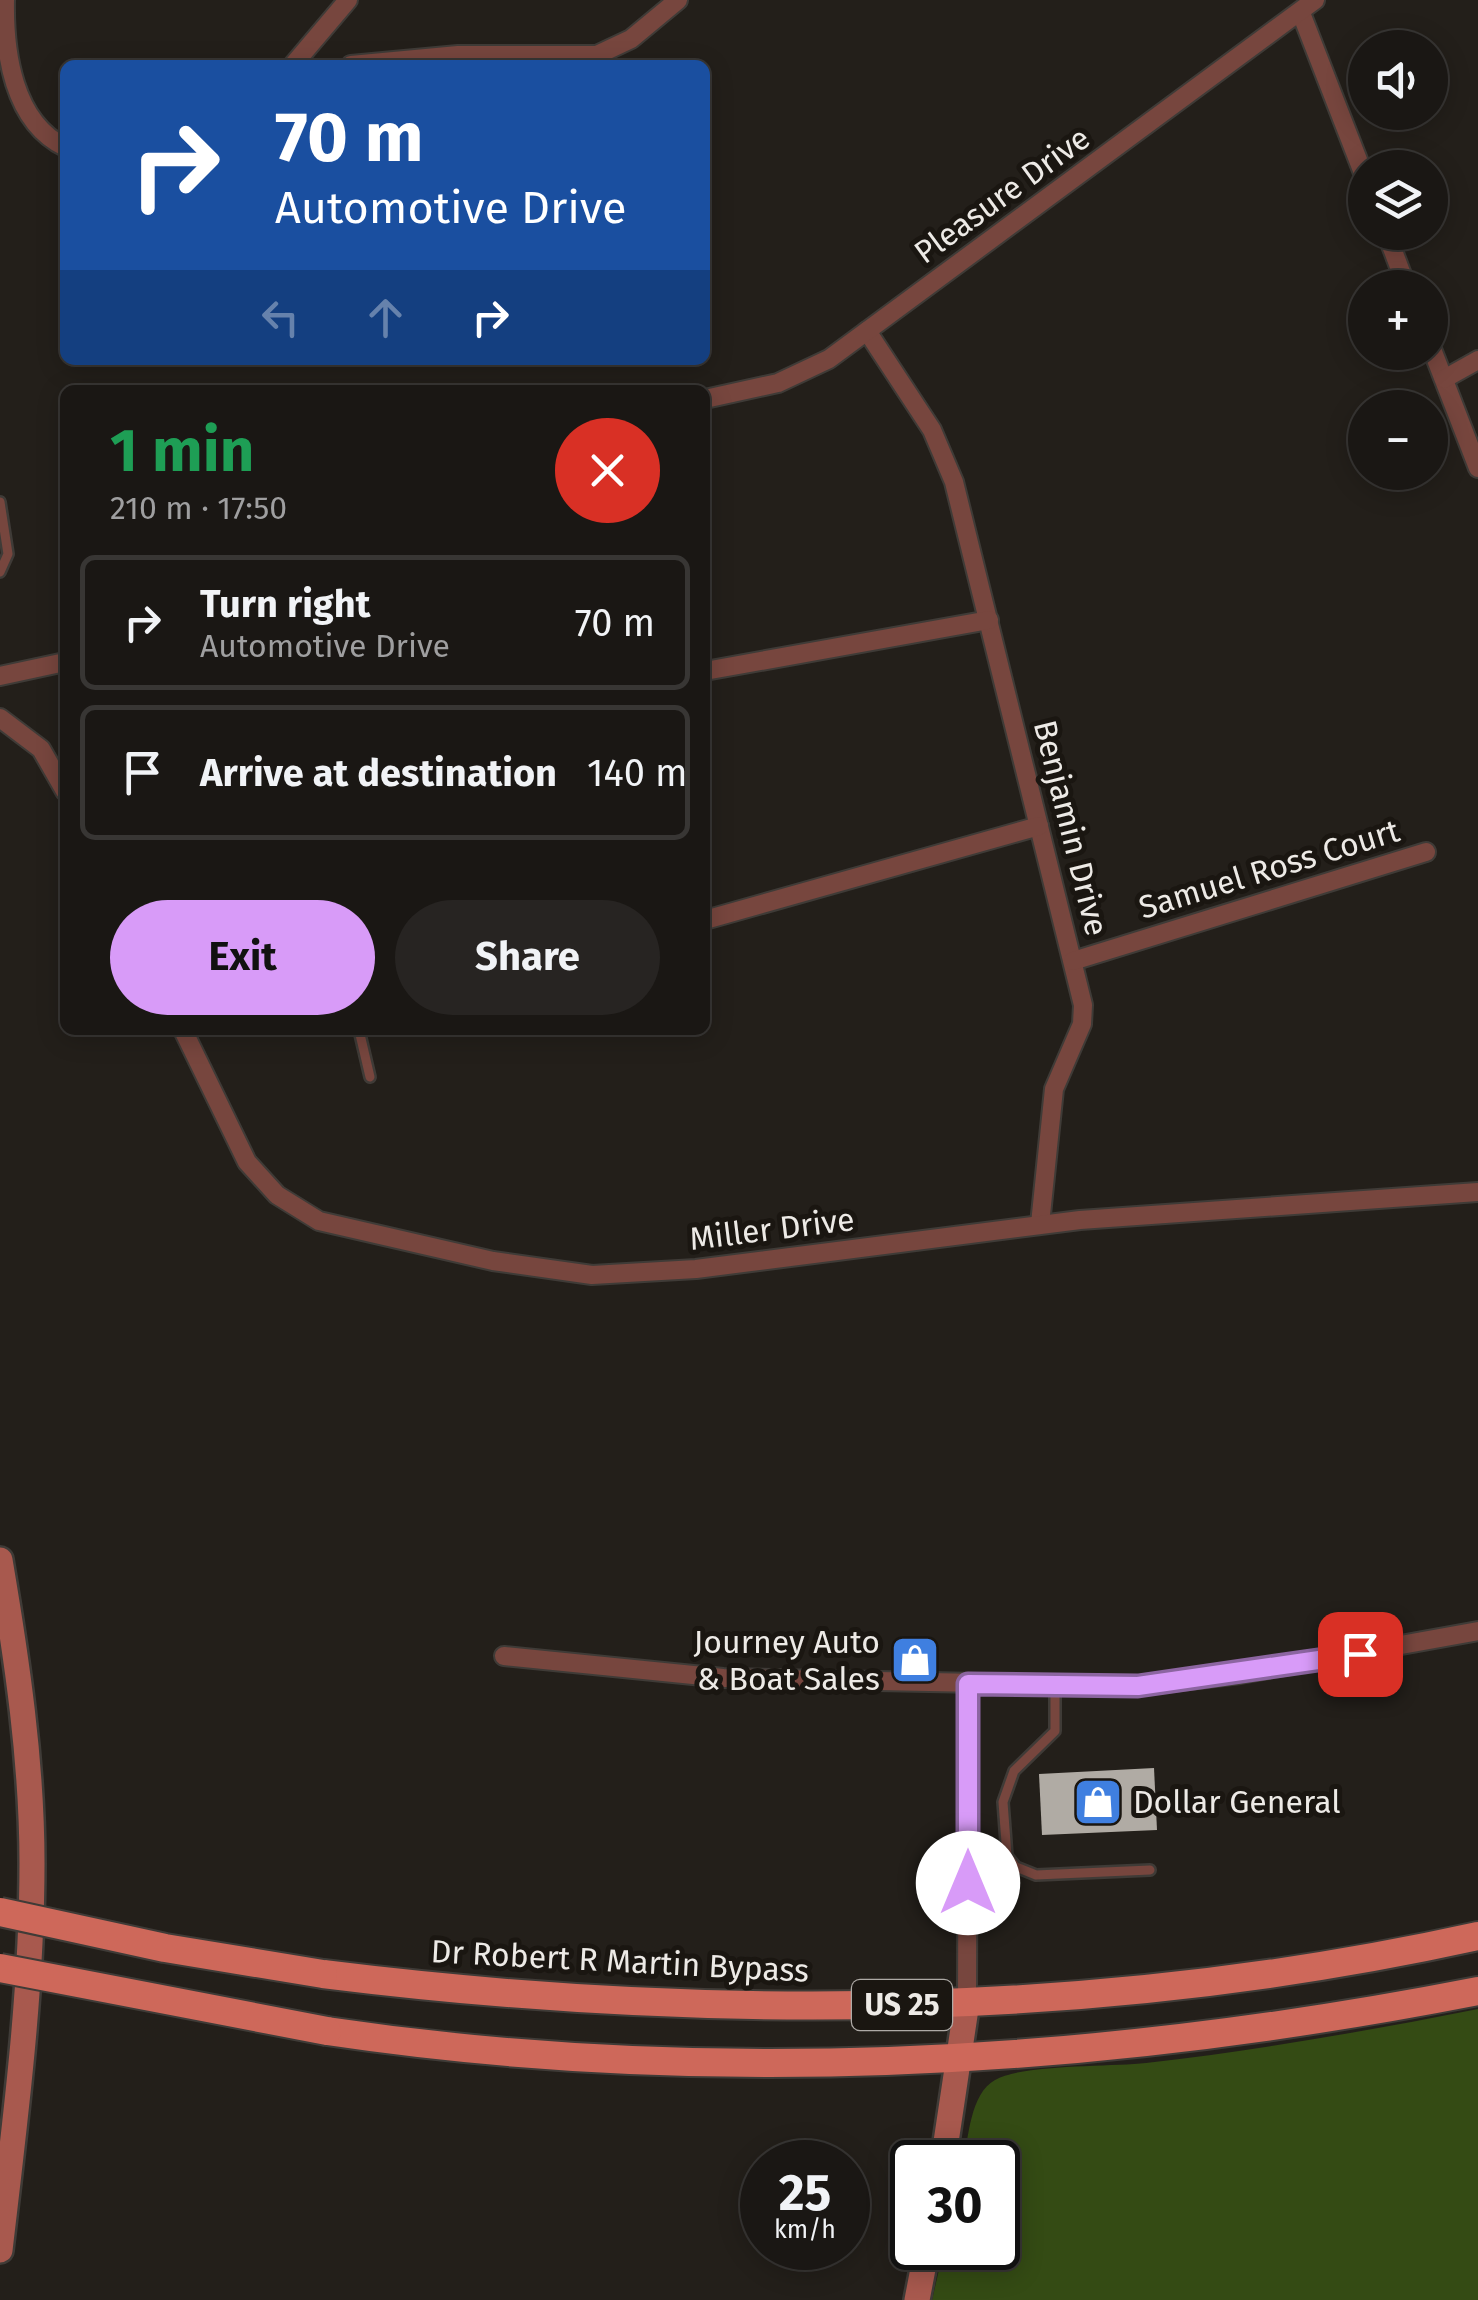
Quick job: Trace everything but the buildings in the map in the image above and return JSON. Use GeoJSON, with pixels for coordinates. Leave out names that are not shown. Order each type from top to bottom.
{"type":"FeatureCollection","features":[{"type":"Feature","properties":{"kind":"main road"},"geometry":{"type":"LineString","coordinates":[[0,1560],[22,1707],[32,1858],[28,1991],[0,2250]]}},
{"type":"Feature","properties":{"kind":"main road","name":"Dr Robert R Martin Bypass"},"geometry":{"type":"LineString","coordinates":[[0,1912],[164,1948],[324,1974],[654,2005],[766,2008],[967,2002],[1265,1976],[1478,1936]]}},
{"type":"Feature","properties":{"kind":"main road","name":"US 25"},"geometry":{"type":"LineString","coordinates":[[0,1968],[326,2031],[645,2060],[794,2063],[960,2058],[1192,2038],[1478,1992]]}},
{"type":"Feature","properties":{"kind":"main road"},"geometry":{"type":"LineString","coordinates":[[946,2140],[967,2002]]}},
{"type":"Feature","properties":{"kind":"main road"},"geometry":{"type":"LineString","coordinates":[[918,2300],[923,2270]]}},
{"type":"Feature","properties":{"kind":"street"},"geometry":{"type":"LineString","coordinates":[[5,0],[10,63],[25,106],[48,139],[60,145]]}},
{"type":"Feature","properties":{"kind":"street"},"geometry":{"type":"LineString","coordinates":[[298,60],[348,0]]}},
{"type":"Feature","properties":{"kind":"street"},"geometry":{"type":"LineString","coordinates":[[400,60],[458,54],[597,55],[631,38],[678,0]]}},
{"type":"Feature","properties":{"kind":"street"},"geometry":{"type":"LineString","coordinates":[[1308,6],[1356,150]]}},
{"type":"Feature","properties":{"kind":"street","name":"Pleasure Drive"},"geometry":{"type":"LineString","coordinates":[[710,398],[804,372],[867,331],[1308,6]]}},
{"type":"Feature","properties":{"kind":"street","name":"Benjamin Drive"},"geometry":{"type":"LineString","coordinates":[[867,331],[941,449],[963,514],[1084,1015],[1054,1089],[1040,1224]]}},
{"type":"Feature","properties":{"kind":"street"},"geometry":{"type":"LineString","coordinates":[[1444,379],[1478,360]]}},
{"type":"Feature","properties":{"kind":"street"},"geometry":{"type":"LineString","coordinates":[[1440,370],[1478,468]]}},
{"type":"Feature","properties":{"kind":"street"},"geometry":{"type":"LineString","coordinates":[[710,670],[989,620]]}},
{"type":"Feature","properties":{"kind":"street"},"geometry":{"type":"LineString","coordinates":[[0,676],[60,663]]}},
{"type":"Feature","properties":{"kind":"street"},"geometry":{"type":"LineString","coordinates":[[0,718],[41,749],[60,781]]}},
{"type":"Feature","properties":{"kind":"street"},"geometry":{"type":"LineString","coordinates":[[710,919],[1039,826]]}},
{"type":"Feature","properties":{"kind":"street","name":"Samuel Ross Court"},"geometry":{"type":"LineString","coordinates":[[1073,960],[1426,852]]}},
{"type":"Feature","properties":{"kind":"street","name":"Miller Drive"},"geometry":{"type":"LineString","coordinates":[[185,1035],[234,1141],[260,1181],[296,1210],[318,1221],[400,1242],[558,1272],[633,1274],[1040,1224],[1478,1192]]}},
{"type":"Feature","properties":{"kind":"street"},"geometry":{"type":"LineString","coordinates":[[504,1656],[723,1678],[1138,1686],[1240,1674],[1478,1631]]}},
{"type":"Feature","properties":{"kind":"street"},"geometry":{"type":"LineString","coordinates":[[967,2002],[968,1684]]}},
{"type":"Feature","properties":{"kind":"lane"},"geometry":{"type":"LineString","coordinates":[[0,502],[8,554],[0,572]]}},
{"type":"Feature","properties":{"kind":"lane"},"geometry":{"type":"LineString","coordinates":[[361,1035],[370,1076]]}},
{"type":"Feature","properties":{"kind":"lane"},"geometry":{"type":"LineString","coordinates":[[1055,1685],[1055,1731],[1014,1771],[1003,1802],[1007,1856],[1016,1867],[1036,1875],[1150,1870]]}},
{"type":"Feature","properties":{"kind":"green space"},"geometry":{"type":"Polygon","coordinates":[[[1478,2009],[1478,2300],[932,2300],[939,2270],[1020,2270],[1020,2140],[967,2140],[980,2095],[995,2080],[1025,2071],[1146,2063],[1478,2009]]]}},
{"type":"Feature","properties":{"kind":"place","name":"Journey Auto & Boat Sales"},"geometry":{"type":"Point","coordinates":[915,1660]}},
{"type":"Feature","properties":{"kind":"place","name":"Dollar General"},"geometry":{"type":"Point","coordinates":[1098,1802]}},
{"type":"Feature","properties":{"kind":"route"},"geometry":{"type":"LineString","coordinates":[[968,1883],[968,1684],[1138,1686],[1360,1654]]}}]}
